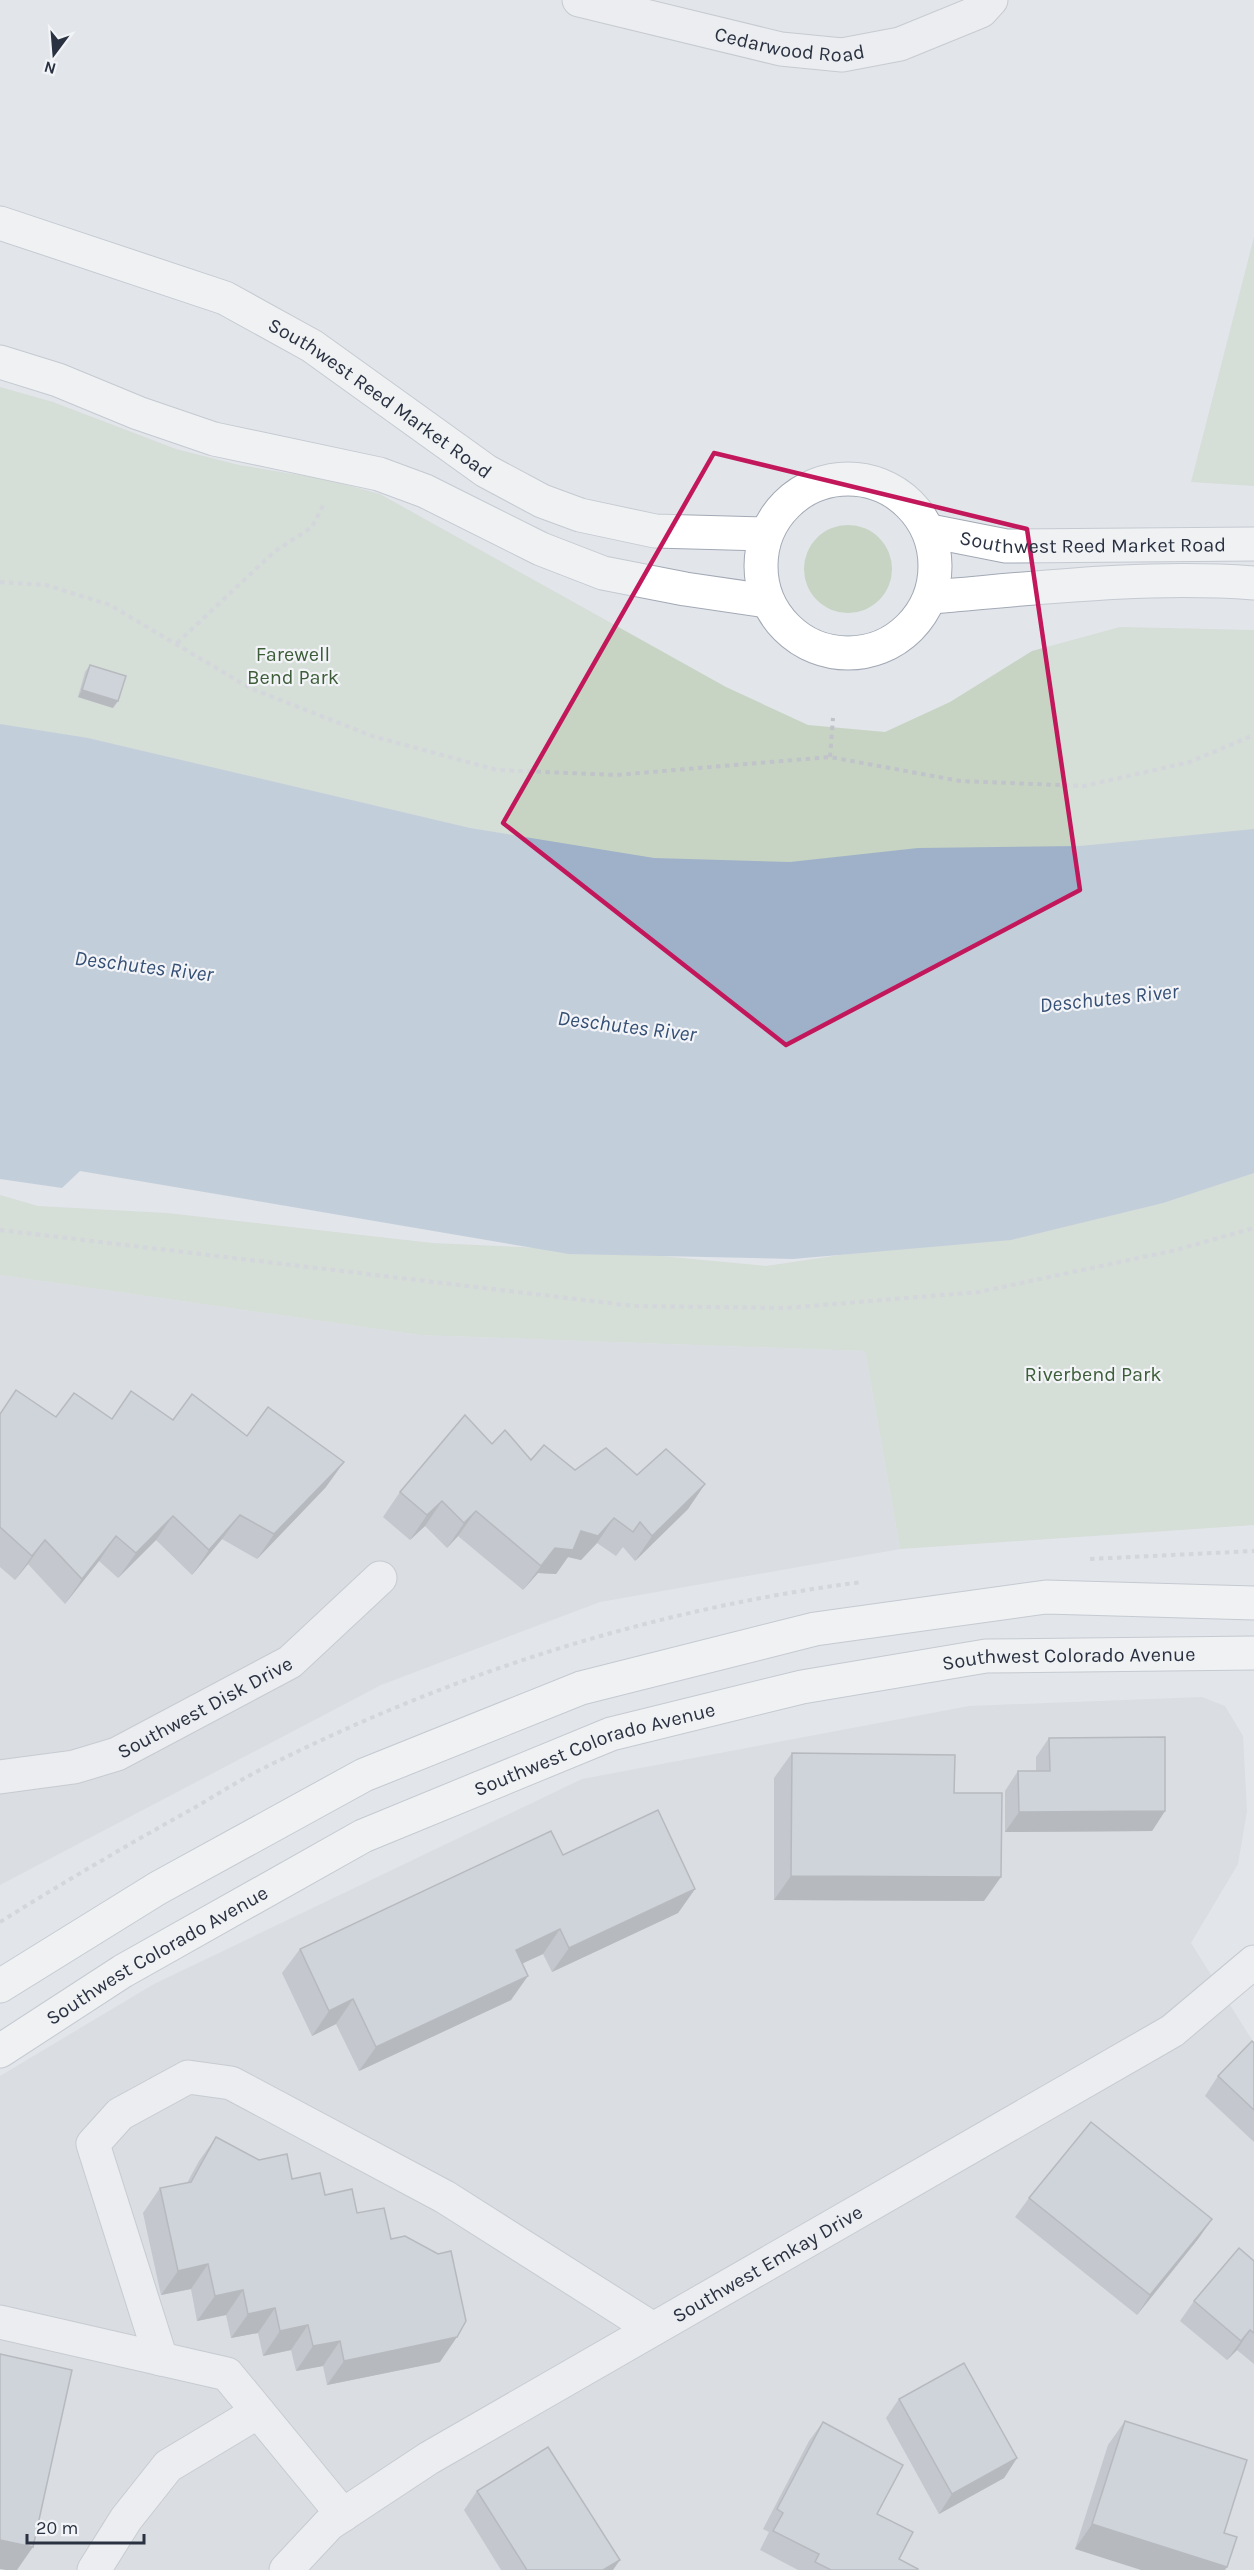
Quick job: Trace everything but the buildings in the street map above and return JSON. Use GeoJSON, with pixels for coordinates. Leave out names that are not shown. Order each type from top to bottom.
{"type":"FeatureCollection","features":[{"type":"Feature","properties":{"kind":"main road","name":"Southwest Reed Market Road"},"geometry":{"type":"LineString","coordinates":[[0,224],[225,298],[312,346],[486,471],[542,501],[580,515],[655,531],[766,534]]}},
{"type":"Feature","properties":{"kind":"main road"},"geometry":{"type":"LineString","coordinates":[[0,362],[58,380],[138,413],[214,439],[379,474],[425,491],[541,549],[603,573],[685,589],[767,601]]}},
{"type":"Feature","properties":{"kind":"main road","name":"Southwest Reed Market Road"},"geometry":{"type":"LineString","coordinates":[[862,479],[890,488],[914,506],[930,531],[936,553],[936,575],[931,597],[916,622],[893,642],[866,652],[836,653],[808,644],[784,626],[767,601],[761,579],[761,556],[766,534],[781,509],[804,490],[832,480],[862,479]]}},
{"type":"Feature","properties":{"kind":"main road","name":"Southwest Reed Market Road"},"geometry":{"type":"LineString","coordinates":[[930,531],[1006,546],[1254,544]]}},
{"type":"Feature","properties":{"kind":"main road","name":"Southwest Reed Market Road"},"geometry":{"type":"LineString","coordinates":[[931,597],[1085,583],[1212,580],[1254,583]]}},
{"type":"Feature","properties":{"kind":"main road"},"geometry":{"type":"LineString","coordinates":[[0,1986],[158,1888],[364,1775],[581,1688],[815,1629],[1046,1597],[1254,1603]]}},
{"type":"Feature","properties":{"kind":"main road","name":"Southwest Colorado Avenue"},"geometry":{"type":"LineString","coordinates":[[0,2051],[123,1971],[363,1836],[611,1734],[802,1687],[986,1656],[1254,1653]]}},
{"type":"Feature","properties":{"kind":"street","name":"Cedarwood Road"},"geometry":{"type":"LineString","coordinates":[[579,0],[781,49],[842,55],[900,44],[981,11],[991,0]]}},
{"type":"Feature","properties":{"kind":"street","name":"Southwest Disk Drive"},"geometry":{"type":"LineString","coordinates":[[0,1777],[74,1767],[117,1754],[290,1662],[380,1578]]}},
{"type":"Feature","properties":{"kind":"street","name":"Southwest Emkay Drive"},"geometry":{"type":"LineString","coordinates":[[286,2570],[329,2524],[429,2458],[1172,2031],[1254,1962]]}},
{"type":"Feature","properties":{"kind":"street"},"geometry":{"type":"LineString","coordinates":[[161,2359],[93,2144],[120,2114],[188,2077],[231,2083],[445,2198],[653,2329]]}},
{"type":"Feature","properties":{"kind":"street"},"geometry":{"type":"LineString","coordinates":[[0,2322],[227,2374],[343,2515]]}},
{"type":"Feature","properties":{"kind":"street"},"geometry":{"type":"LineString","coordinates":[[94,2570],[126,2519],[168,2466],[258,2412]]}},
{"type":"Feature","properties":{"kind":"path"},"geometry":{"type":"LineString","coordinates":[[177,643],[274,552],[312,527],[325,502]]}},
{"type":"Feature","properties":{"kind":"path"},"geometry":{"type":"LineString","coordinates":[[0,582],[46,585],[110,605],[250,688],[372,736],[497,770],[616,775],[830,757],[960,781],[1084,786],[1190,762],[1254,735]]}},
{"type":"Feature","properties":{"kind":"path"},"geometry":{"type":"LineString","coordinates":[[830,757],[834,718]]}},
{"type":"Feature","properties":{"kind":"path"},"geometry":{"type":"LineString","coordinates":[[0,1230],[634,1306],[786,1308],[979,1292],[1176,1250],[1254,1228]]}},
{"type":"Feature","properties":{"kind":"highlighted area"},"geometry":{"type":"Polygon","coordinates":[[[714,453],[1027,529],[1080,890],[786,1045],[503,823],[714,453]]]}},
{"type":"Feature","properties":{"kind":"shaded area"},"geometry":{"type":"Polygon","coordinates":[[[0,1275],[419,1335],[865,1351],[900,1549],[600,1602],[381,1685],[0,1885],[0,1275]]]}},
{"type":"Feature","properties":{"kind":"shaded area"},"geometry":{"type":"Polygon","coordinates":[[[1202,1697],[1225,1706],[1243,1736],[1247,1811],[1238,1864],[1191,1943],[1254,2043],[1254,2570],[0,2570],[0,2076],[154,1984],[582,1779],[969,1706],[1202,1697]]]}},
{"type":"Feature","properties":{"kind":"green space"},"geometry":{"type":"Polygon","coordinates":[[[1254,237],[1254,486],[1191,482],[1254,237]]]}},
{"type":"Feature","properties":{"kind":"green space","name":"Farewell Bend Park"},"geometry":{"type":"Polygon","coordinates":[[[0,387],[53,402],[176,449],[239,465],[329,480],[380,494],[726,687],[808,725],[885,732],[950,702],[1032,651],[1120,627],[1254,630],[1254,875],[897,894],[0,801],[0,387]]]}},
{"type":"Feature","properties":{"kind":"green space"},"geometry":{"type":"Polygon","coordinates":[[[848,525],[865,529],[879,538],[888,552],[892,569],[888,586],[879,600],[865,609],[848,613],[831,609],[817,600],[808,586],[804,569],[808,552],[817,538],[831,529],[848,525]]]}},
{"type":"Feature","properties":{"kind":"green space","name":"Riverbend Park"},"geometry":{"type":"Polygon","coordinates":[[[1254,1141],[1254,1525],[900,1549],[865,1351],[419,1335],[0,1275],[0,1195],[38,1206],[167,1213],[432,1243],[609,1251],[766,1266],[921,1243],[1254,1141]]]}},
{"type":"Feature","properties":{"kind":"water","name":"Deschutes River"},"geometry":{"type":"Polygon","coordinates":[[[0,724],[88,738],[470,828],[654,858],[790,862],[918,848],[1080,846],[1254,829],[1254,1173],[1163,1203],[1011,1240],[793,1259],[569,1254],[80,1171],[62,1188],[0,1179],[0,724]]]}}]}
